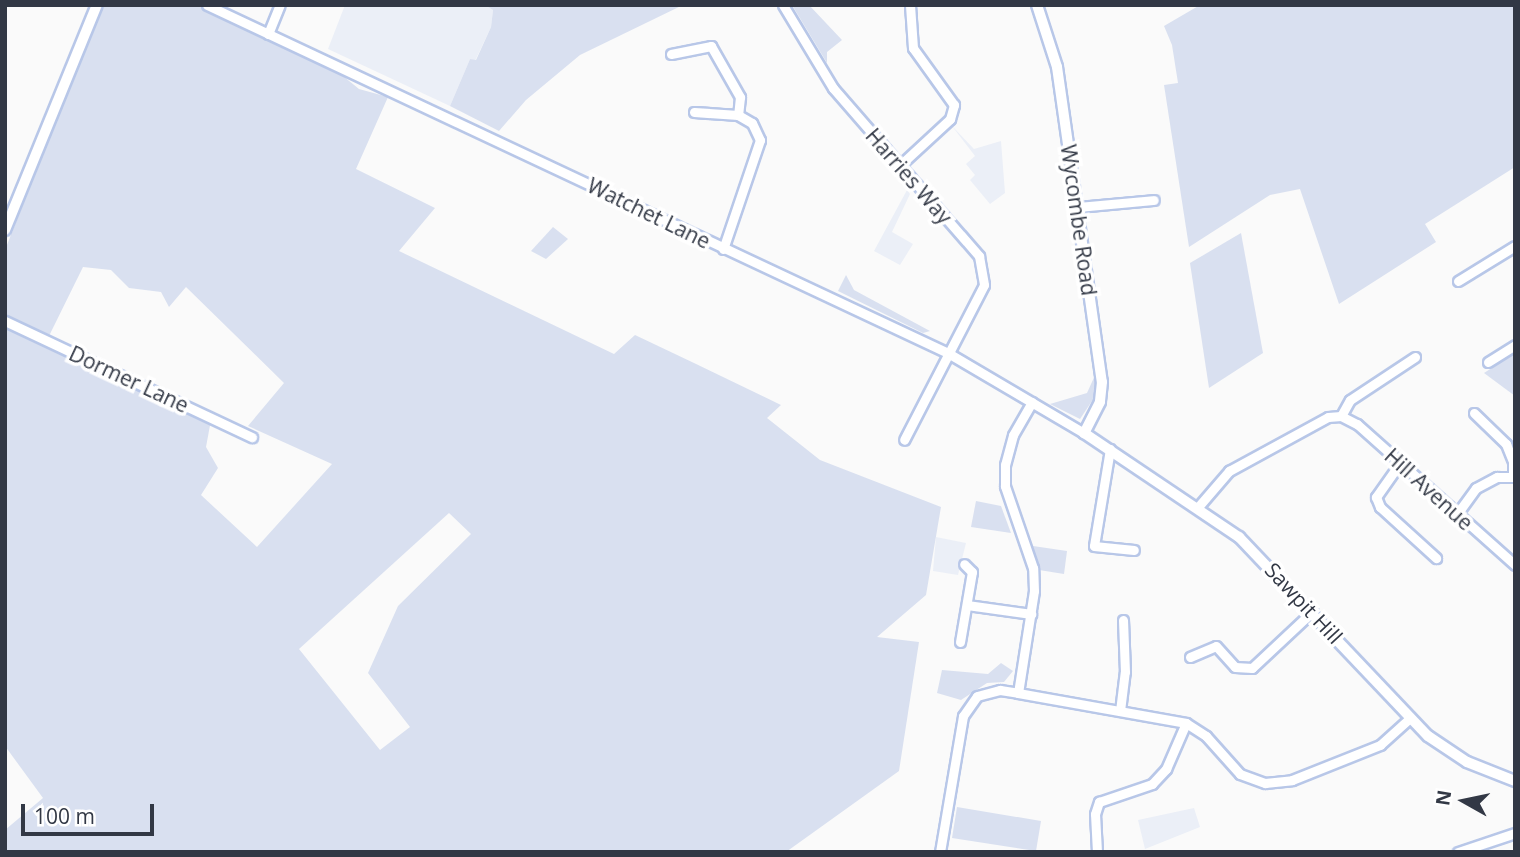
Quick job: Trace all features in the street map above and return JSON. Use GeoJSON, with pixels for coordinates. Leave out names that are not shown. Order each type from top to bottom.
{"type":"FeatureCollection","features":[{"type":"Feature","properties":{"kind":"street"},"geometry":{"type":"LineString","coordinates":[[5,230],[97,5]]}},
{"type":"Feature","properties":{"kind":"street","name":"Watchet Lane"},"geometry":{"type":"LineString","coordinates":[[207,5],[948,353],[1084,433]]}},
{"type":"Feature","properties":{"kind":"street"},"geometry":{"type":"LineString","coordinates":[[268,34],[280,5]]}},
{"type":"Feature","properties":{"kind":"street","name":"Harries Way"},"geometry":{"type":"LineString","coordinates":[[783,5],[833,88],[898,167],[979,256],[984,285],[904,440]]}},
{"type":"Feature","properties":{"kind":"street"},"geometry":{"type":"LineString","coordinates":[[898,167],[950,119],[954,104],[914,48],[910,5]]}},
{"type":"Feature","properties":{"kind":"street","name":"Wycombe Road"},"geometry":{"type":"LineString","coordinates":[[1037,5],[1057,67],[1102,382],[1100,402],[1084,433]]}},
{"type":"Feature","properties":{"kind":"street"},"geometry":{"type":"LineString","coordinates":[[671,54],[711,47],[740,97],[738,115]]}},
{"type":"Feature","properties":{"kind":"street"},"geometry":{"type":"LineString","coordinates":[[694,112],[738,115],[752,123],[760,139],[723,249]]}},
{"type":"Feature","properties":{"kind":"street"},"geometry":{"type":"LineString","coordinates":[[1077,207],[1154,200]]}},
{"type":"Feature","properties":{"kind":"street"},"geometry":{"type":"LineString","coordinates":[[1458,281],[1515,246]]}},
{"type":"Feature","properties":{"kind":"street","name":"Dormer Lane"},"geometry":{"type":"LineString","coordinates":[[5,321],[252,437]]}},
{"type":"Feature","properties":{"kind":"street"},"geometry":{"type":"LineString","coordinates":[[1488,362],[1515,345]]}},
{"type":"Feature","properties":{"kind":"street"},"geometry":{"type":"LineString","coordinates":[[1198,507],[1228,471],[1328,417],[1341,416],[1350,400],[1415,357]]}},
{"type":"Feature","properties":{"kind":"street"},"geometry":{"type":"LineString","coordinates":[[1018,693],[1031,614],[1033,568],[1005,486],[1004,465],[1013,435],[1032,402]]}},
{"type":"Feature","properties":{"kind":"street"},"geometry":{"type":"LineString","coordinates":[[1457,514],[1476,488],[1497,477],[1514,477],[1506,444],[1474,413]]}},
{"type":"Feature","properties":{"kind":"street","name":"Hill Avenue"},"geometry":{"type":"LineString","coordinates":[[1341,416],[1357,424],[1515,565]]}},
{"type":"Feature","properties":{"kind":"street","name":"Sawpit Hill"},"geometry":{"type":"LineString","coordinates":[[1084,433],[1198,507],[1258,554],[1410,718],[1467,762],[1515,781]]}},
{"type":"Feature","properties":{"kind":"street"},"geometry":{"type":"LineString","coordinates":[[1110,449],[1094,546],[1134,550]]}},
{"type":"Feature","properties":{"kind":"street"},"geometry":{"type":"LineString","coordinates":[[1400,463],[1376,497],[1380,507],[1436,558]]}},
{"type":"Feature","properties":{"kind":"street"},"geometry":{"type":"LineString","coordinates":[[960,642],[972,572],[964,564]]}},
{"type":"Feature","properties":{"kind":"street"},"geometry":{"type":"LineString","coordinates":[[967,605],[1031,614]]}},
{"type":"Feature","properties":{"kind":"street"},"geometry":{"type":"LineString","coordinates":[[1190,657],[1216,646],[1235,667],[1252,668],[1313,611]]}},
{"type":"Feature","properties":{"kind":"street"},"geometry":{"type":"LineString","coordinates":[[1120,711],[1125,672],[1123,620]]}},
{"type":"Feature","properties":{"kind":"street"},"geometry":{"type":"LineString","coordinates":[[940,852],[963,716],[977,696],[1000,690],[1186,723],[1206,736],[1240,774],[1265,783],[1292,780],[1380,745],[1410,718]]}},
{"type":"Feature","properties":{"kind":"street"},"geometry":{"type":"LineString","coordinates":[[1097,852],[1095,814],[1099,802],[1152,784],[1166,769],[1186,723]]}},
{"type":"Feature","properties":{"kind":"street"},"geometry":{"type":"LineString","coordinates":[[1458,852],[1515,833]]}},
{"type":"Feature","properties":{"kind":"shaded area"},"geometry":{"type":"Polygon","coordinates":[[[102,5],[196,5],[332,67],[359,89],[388,97],[356,169],[435,208],[399,251],[614,354],[635,335],[781,405],[767,418],[820,460],[941,507],[926,595],[877,637],[919,642],[899,771],[786,852],[7,852],[5,830],[43,798],[5,746],[5,326],[211,420],[206,447],[218,468],[201,495],[257,547],[332,464],[248,426],[284,383],[186,287],[169,307],[161,292],[129,288],[111,270],[83,267],[49,336],[5,316],[5,250],[102,5]],[[449,513],[299,649],[380,750],[410,727],[368,673],[398,606],[471,534],[449,513]]]}},
{"type":"Feature","properties":{"kind":"shaded area"},"geometry":{"type":"Polygon","coordinates":[[[345,5],[485,5],[493,10],[491,27],[475,61],[470,59],[450,106],[328,49],[345,5]]]}},
{"type":"Feature","properties":{"kind":"shaded area"},"geometry":{"type":"Polygon","coordinates":[[[485,5],[683,5],[580,55],[526,100],[499,131],[450,106],[470,59],[476,60],[491,27],[493,10],[485,5]]]}},
{"type":"Feature","properties":{"kind":"shaded area"},"geometry":{"type":"Polygon","coordinates":[[[792,5],[809,5],[842,40],[827,52],[827,63],[792,5]]]}},
{"type":"Feature","properties":{"kind":"shaded area"},"geometry":{"type":"Polygon","coordinates":[[[1200,5],[1515,5],[1515,167],[1425,224],[1436,242],[1339,304],[1300,189],[1270,195],[1189,247],[1164,85],[1178,83],[1172,45],[1164,26],[1200,5]]]}},
{"type":"Feature","properties":{"kind":"shaded area"},"geometry":{"type":"Polygon","coordinates":[[[952,126],[974,149],[1001,141],[1005,193],[990,204],[970,180],[975,175],[966,164],[975,156],[952,126]]]}},
{"type":"Feature","properties":{"kind":"shaded area"},"geometry":{"type":"Polygon","coordinates":[[[907,190],[910,194],[892,232],[913,244],[900,265],[874,251],[907,190]]]}},
{"type":"Feature","properties":{"kind":"shaded area"},"geometry":{"type":"Polygon","coordinates":[[[553,227],[568,239],[546,259],[531,251],[553,227]]]}},
{"type":"Feature","properties":{"kind":"shaded area"},"geometry":{"type":"Polygon","coordinates":[[[1241,233],[1263,353],[1209,388],[1190,263],[1241,233]]]}},
{"type":"Feature","properties":{"kind":"shaded area"},"geometry":{"type":"Polygon","coordinates":[[[846,275],[854,290],[930,331],[923,333],[838,291],[846,275]]]}},
{"type":"Feature","properties":{"kind":"shaded area"},"geometry":{"type":"Polygon","coordinates":[[[1515,353],[1515,396],[1484,373],[1515,353]]]}},
{"type":"Feature","properties":{"kind":"shaded area"},"geometry":{"type":"Polygon","coordinates":[[[1096,373],[1096,395],[1080,419],[1050,404],[1087,393],[1096,373]]]}},
{"type":"Feature","properties":{"kind":"shaded area"},"geometry":{"type":"Polygon","coordinates":[[[976,501],[1001,506],[1011,533],[971,527],[976,501]]]}},
{"type":"Feature","properties":{"kind":"shaded area"},"geometry":{"type":"Polygon","coordinates":[[[936,537],[966,543],[958,575],[933,571],[936,537]]]}},
{"type":"Feature","properties":{"kind":"shaded area"},"geometry":{"type":"Polygon","coordinates":[[[1033,546],[1067,551],[1064,574],[1039,570],[1033,546]]]}},
{"type":"Feature","properties":{"kind":"shaded area"},"geometry":{"type":"Polygon","coordinates":[[[1001,663],[1013,671],[1004,682],[987,683],[961,700],[937,693],[942,670],[988,674],[1001,663]]]}},
{"type":"Feature","properties":{"kind":"shaded area"},"geometry":{"type":"Polygon","coordinates":[[[957,807],[1041,821],[1036,851],[952,838],[957,807]]]}},
{"type":"Feature","properties":{"kind":"shaded area"},"geometry":{"type":"Polygon","coordinates":[[[1194,808],[1200,827],[1145,849],[1138,820],[1194,808]]]}}]}
